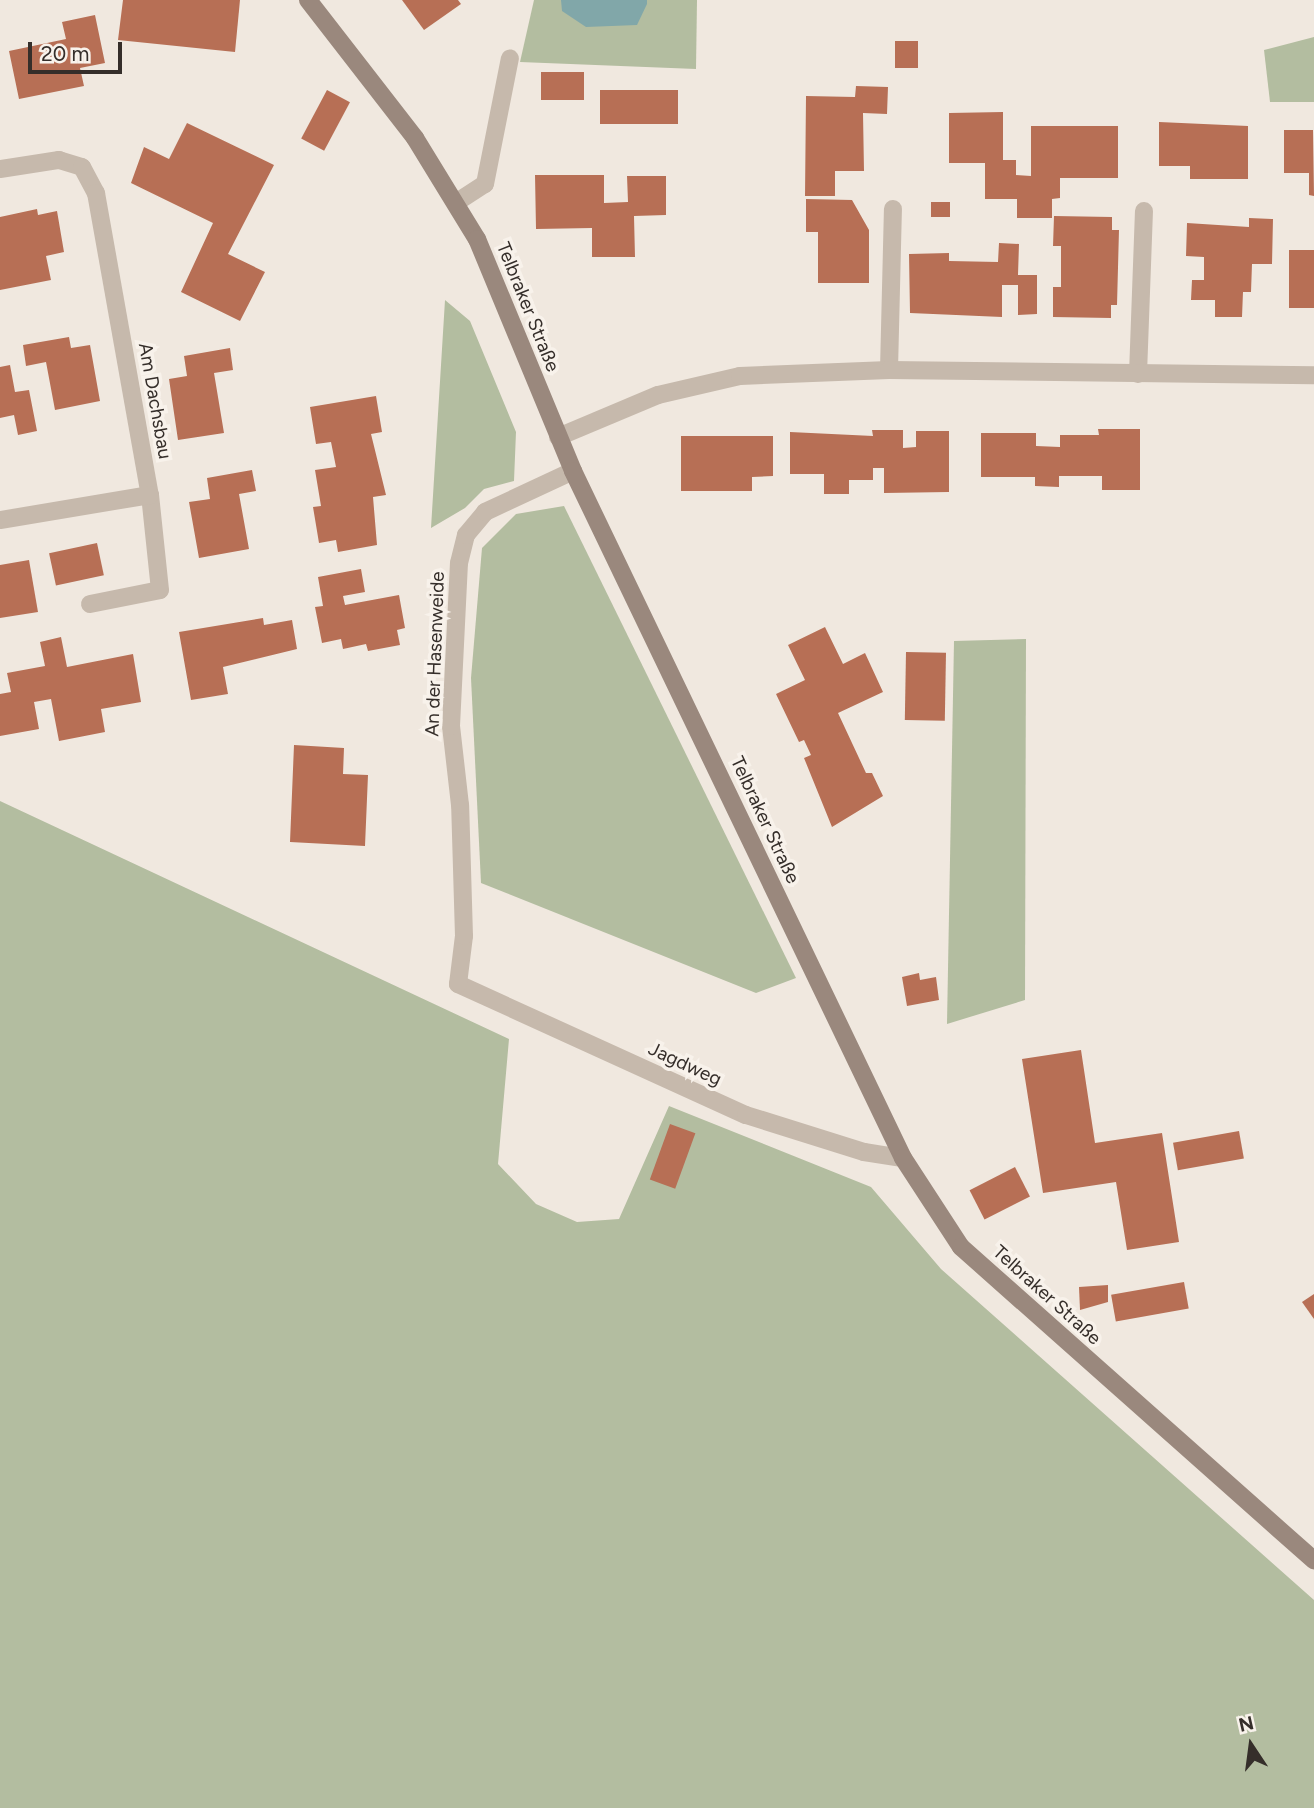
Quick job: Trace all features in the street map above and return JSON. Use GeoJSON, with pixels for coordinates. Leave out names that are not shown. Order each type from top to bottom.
{"type":"FeatureCollection","features":[{"type":"Feature","properties":{"kind":"street","name":"Telbraker Straße"},"geometry":{"type":"LineString","coordinates":[[308,0],[415,138],[457,202],[499,284],[573,471],[903,1158],[961,1247],[1314,1560]]}},
{"type":"Feature","properties":{"kind":"street"},"geometry":{"type":"LineString","coordinates":[[457,202],[485,184],[510,58]]}},
{"type":"Feature","properties":{"kind":"street","name":"Am Dachsbau"},"geometry":{"type":"LineString","coordinates":[[0,169],[59,160],[82,167],[96,193],[150,495],[160,590],[90,604]]}},
{"type":"Feature","properties":{"kind":"street"},"geometry":{"type":"LineString","coordinates":[[888,370],[893,209]]}},
{"type":"Feature","properties":{"kind":"street"},"geometry":{"type":"LineString","coordinates":[[1138,374],[1144,211]]}},
{"type":"Feature","properties":{"kind":"street"},"geometry":{"type":"LineString","coordinates":[[558,437],[659,395],[740,376],[888,370],[1314,375]]}},
{"type":"Feature","properties":{"kind":"street","name":"An der Hasenweide"},"geometry":{"type":"LineString","coordinates":[[458,984],[464,936],[460,805],[451,726],[459,563],[466,535],[485,512],[573,471]]}},
{"type":"Feature","properties":{"kind":"street"},"geometry":{"type":"LineString","coordinates":[[0,520],[150,495]]}},
{"type":"Feature","properties":{"kind":"street","name":"Jagdweg"},"geometry":{"type":"LineString","coordinates":[[458,984],[746,1115],[864,1152],[903,1158]]}},
{"type":"Feature","properties":{"kind":"green space"},"geometry":{"type":"Polygon","coordinates":[[[534,0],[697,0],[696,69],[520,62],[534,0]]]}},
{"type":"Feature","properties":{"kind":"green space"},"geometry":{"type":"Polygon","coordinates":[[[1314,37],[1314,102],[1270,102],[1264,50],[1314,37]]]}},
{"type":"Feature","properties":{"kind":"green space"},"geometry":{"type":"Polygon","coordinates":[[[445,300],[470,321],[516,432],[514,481],[484,489],[465,508],[431,528],[445,300]]]}},
{"type":"Feature","properties":{"kind":"green space"},"geometry":{"type":"Polygon","coordinates":[[[564,506],[796,978],[756,993],[481,883],[471,678],[482,548],[516,514],[564,506]]]}},
{"type":"Feature","properties":{"kind":"green space"},"geometry":{"type":"Polygon","coordinates":[[[1026,639],[1025,1000],[947,1024],[954,641],[1026,639]]]}},
{"type":"Feature","properties":{"kind":"green space"},"geometry":{"type":"Polygon","coordinates":[[[0,801],[509,1039],[498,1164],[536,1204],[577,1222],[619,1219],[669,1106],[871,1187],[941,1269],[1314,1600],[1314,1808],[0,1808],[0,801]]]}},
{"type":"Feature","properties":{"kind":"water"},"geometry":{"type":"Polygon","coordinates":[[[561,0],[647,0],[647,4],[637,25],[586,27],[562,11],[561,0]]]}},
{"type":"Feature","properties":{"kind":"building"},"geometry":{"type":"Polygon","coordinates":[[[123,0],[240,0],[235,52],[118,40],[123,0]]]}},
{"type":"Feature","properties":{"kind":"building"},"geometry":{"type":"Polygon","coordinates":[[[402,0],[458,0],[461,4],[424,30],[402,0]]]}},
{"type":"Feature","properties":{"kind":"building"},"geometry":{"type":"Polygon","coordinates":[[[95,15],[105,63],[80,68],[84,86],[19,99],[9,51],[66,39],[62,22],[95,15]]]}},
{"type":"Feature","properties":{"kind":"building"},"geometry":{"type":"Polygon","coordinates":[[[895,41],[918,41],[918,68],[895,68],[895,41]]]}},
{"type":"Feature","properties":{"kind":"building"},"geometry":{"type":"Polygon","coordinates":[[[541,72],[584,72],[584,100],[541,100],[541,72]]]}},
{"type":"Feature","properties":{"kind":"building"},"geometry":{"type":"Polygon","coordinates":[[[856,86],[888,87],[887,114],[863,113],[864,171],[835,171],[835,196],[805,196],[806,96],[855,97],[856,86]]]}},
{"type":"Feature","properties":{"kind":"building"},"geometry":{"type":"Polygon","coordinates":[[[327,90],[350,102],[324,151],[301,139],[327,90]]]}},
{"type":"Feature","properties":{"kind":"building"},"geometry":{"type":"Polygon","coordinates":[[[600,90],[678,90],[678,124],[600,124],[600,90]]]}},
{"type":"Feature","properties":{"kind":"building"},"geometry":{"type":"Polygon","coordinates":[[[1003,112],[1003,160],[1016,160],[1016,175],[1031,176],[1031,126],[1118,126],[1118,178],[1060,178],[1060,198],[1052,199],[1052,218],[1017,218],[1017,199],[985,199],[985,163],[949,163],[949,113],[1003,112]]]}},
{"type":"Feature","properties":{"kind":"building"},"geometry":{"type":"Polygon","coordinates":[[[1159,122],[1248,126],[1248,179],[1190,179],[1190,166],[1159,166],[1159,122]]]}},
{"type":"Feature","properties":{"kind":"building"},"geometry":{"type":"Polygon","coordinates":[[[187,123],[274,165],[228,254],[265,272],[240,321],[181,292],[213,223],[131,183],[144,147],[169,159],[187,123]]]}},
{"type":"Feature","properties":{"kind":"building"},"geometry":{"type":"Polygon","coordinates":[[[1284,130],[1313,130],[1314,196],[1309,195],[1309,173],[1284,173],[1284,130]]]}},
{"type":"Feature","properties":{"kind":"building"},"geometry":{"type":"Polygon","coordinates":[[[535,175],[604,175],[604,203],[628,202],[627,176],[666,176],[666,215],[634,216],[635,257],[592,257],[592,228],[536,229],[535,175]]]}},
{"type":"Feature","properties":{"kind":"building"},"geometry":{"type":"Polygon","coordinates":[[[806,199],[852,200],[869,230],[869,283],[818,283],[818,232],[806,232],[806,199]]]}},
{"type":"Feature","properties":{"kind":"building"},"geometry":{"type":"Polygon","coordinates":[[[931,202],[950,202],[950,217],[931,217],[931,202]]]}},
{"type":"Feature","properties":{"kind":"building"},"geometry":{"type":"Polygon","coordinates":[[[37,209],[38,215],[57,211],[64,252],[46,256],[51,280],[0,290],[0,217],[37,209]]]}},
{"type":"Feature","properties":{"kind":"building"},"geometry":{"type":"Polygon","coordinates":[[[1054,216],[1112,217],[1112,230],[1119,230],[1117,305],[1111,305],[1111,318],[1053,317],[1053,287],[1061,287],[1061,246],[1053,246],[1054,216]]]}},
{"type":"Feature","properties":{"kind":"building"},"geometry":{"type":"Polygon","coordinates":[[[1249,218],[1273,219],[1272,264],[1252,264],[1251,292],[1243,292],[1242,317],[1215,317],[1215,300],[1191,300],[1192,280],[1204,280],[1204,257],[1186,256],[1187,223],[1249,227],[1249,218]]]}},
{"type":"Feature","properties":{"kind":"building"},"geometry":{"type":"Polygon","coordinates":[[[999,243],[1019,244],[1018,275],[1037,275],[1037,314],[1018,315],[1018,285],[1002,285],[1002,317],[910,313],[909,254],[949,253],[949,261],[998,262],[999,243]]]}},
{"type":"Feature","properties":{"kind":"building"},"geometry":{"type":"Polygon","coordinates":[[[1289,250],[1314,250],[1314,308],[1289,308],[1289,250]]]}},
{"type":"Feature","properties":{"kind":"building"},"geometry":{"type":"Polygon","coordinates":[[[69,337],[71,348],[90,345],[100,401],[55,410],[46,362],[26,366],[23,345],[69,337]]]}},
{"type":"Feature","properties":{"kind":"building"},"geometry":{"type":"Polygon","coordinates":[[[230,348],[233,370],[214,373],[224,433],[178,440],[169,379],[187,376],[184,356],[230,348]]]}},
{"type":"Feature","properties":{"kind":"building"},"geometry":{"type":"Polygon","coordinates":[[[10,365],[15,392],[29,390],[37,431],[18,435],[14,415],[0,418],[0,367],[10,365]]]}},
{"type":"Feature","properties":{"kind":"building"},"geometry":{"type":"Polygon","coordinates":[[[376,396],[382,432],[371,434],[386,495],[373,497],[377,545],[338,552],[336,540],[319,543],[313,507],[321,506],[315,470],[336,467],[331,442],[316,444],[310,407],[376,396]]]}},
{"type":"Feature","properties":{"kind":"building"},"geometry":{"type":"Polygon","coordinates":[[[1098,429],[1140,429],[1140,490],[1102,490],[1102,476],[1059,476],[1059,487],[1035,486],[1035,477],[981,477],[981,433],[1036,433],[1036,446],[1060,447],[1060,435],[1099,435],[1098,429]]]}},
{"type":"Feature","properties":{"kind":"building"},"geometry":{"type":"Polygon","coordinates":[[[872,430],[903,430],[903,448],[916,447],[916,431],[949,431],[949,492],[884,493],[884,468],[873,468],[873,480],[849,480],[849,494],[824,494],[824,474],[790,474],[790,432],[873,436],[872,430]]]}},
{"type":"Feature","properties":{"kind":"building"},"geometry":{"type":"Polygon","coordinates":[[[681,436],[773,436],[773,476],[752,477],[752,491],[681,491],[681,436]]]}},
{"type":"Feature","properties":{"kind":"building"},"geometry":{"type":"Polygon","coordinates":[[[252,470],[256,491],[239,494],[249,549],[199,558],[189,502],[210,499],[207,478],[252,470]]]}},
{"type":"Feature","properties":{"kind":"building"},"geometry":{"type":"Polygon","coordinates":[[[97,543],[104,575],[56,585],[49,553],[97,543]]]}},
{"type":"Feature","properties":{"kind":"building"},"geometry":{"type":"Polygon","coordinates":[[[29,560],[38,612],[0,618],[0,565],[29,560]]]}},
{"type":"Feature","properties":{"kind":"building"},"geometry":{"type":"Polygon","coordinates":[[[361,569],[365,592],[343,596],[345,605],[399,595],[405,628],[397,630],[400,645],[368,651],[366,644],[343,649],[341,639],[322,643],[315,607],[323,606],[318,577],[361,569]]]}},
{"type":"Feature","properties":{"kind":"building"},"geometry":{"type":"Polygon","coordinates":[[[263,618],[264,625],[292,620],[297,649],[223,667],[228,694],[191,700],[179,632],[263,618]]]}},
{"type":"Feature","properties":{"kind":"building"},"geometry":{"type":"Polygon","coordinates":[[[825,627],[843,664],[865,653],[883,692],[838,713],[866,773],[872,773],[883,796],[832,827],[804,758],[811,755],[804,740],[799,742],[776,694],[805,680],[788,645],[825,627]]]}},
{"type":"Feature","properties":{"kind":"building"},"geometry":{"type":"Polygon","coordinates":[[[61,637],[67,667],[133,654],[141,702],[101,709],[105,732],[59,741],[51,699],[34,702],[39,729],[0,736],[0,694],[11,692],[7,673],[45,666],[40,642],[61,637]]]}},
{"type":"Feature","properties":{"kind":"building"},"geometry":{"type":"Polygon","coordinates":[[[906,652],[946,653],[945,721],[905,720],[906,652]]]}},
{"type":"Feature","properties":{"kind":"building"},"geometry":{"type":"Polygon","coordinates":[[[294,745],[344,748],[343,774],[368,775],[365,846],[290,842],[294,745]]]}},
{"type":"Feature","properties":{"kind":"building"},"geometry":{"type":"Polygon","coordinates":[[[919,973],[920,980],[936,977],[939,1000],[907,1006],[902,977],[919,973]]]}},
{"type":"Feature","properties":{"kind":"building"},"geometry":{"type":"Polygon","coordinates":[[[1081,1050],[1095,1143],[1162,1133],[1179,1242],[1127,1250],[1116,1182],[1043,1193],[1022,1059],[1081,1050]]]}},
{"type":"Feature","properties":{"kind":"building"},"geometry":{"type":"Polygon","coordinates":[[[670,1124],[695,1133],[675,1189],[650,1179],[670,1124]]]}},
{"type":"Feature","properties":{"kind":"building"},"geometry":{"type":"Polygon","coordinates":[[[1239,1131],[1244,1159],[1178,1170],[1173,1143],[1239,1131]]]}},
{"type":"Feature","properties":{"kind":"building"},"geometry":{"type":"Polygon","coordinates":[[[1015,1167],[1030,1196],[985,1220],[970,1190],[1015,1167]]]}},
{"type":"Feature","properties":{"kind":"building"},"geometry":{"type":"Polygon","coordinates":[[[1184,1282],[1189,1309],[1116,1321],[1111,1295],[1184,1282]]]}},
{"type":"Feature","properties":{"kind":"building"},"geometry":{"type":"Polygon","coordinates":[[[1108,1285],[1108,1302],[1080,1310],[1079,1287],[1108,1285]]]}},
{"type":"Feature","properties":{"kind":"building"},"geometry":{"type":"Polygon","coordinates":[[[1314,1294],[1314,1319],[1302,1302],[1314,1294]]]}}]}
